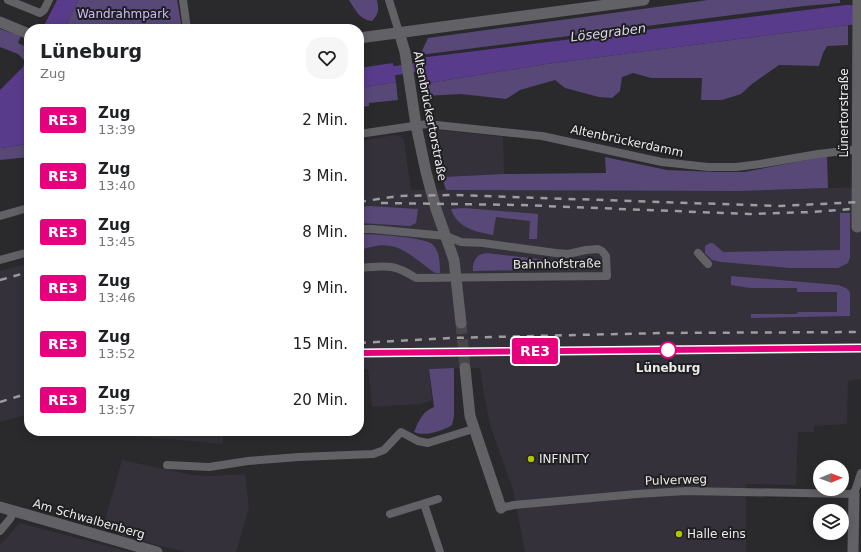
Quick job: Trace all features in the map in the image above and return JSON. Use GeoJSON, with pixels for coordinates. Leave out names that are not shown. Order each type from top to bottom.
{"type":"FeatureCollection","features":[{"type":"Feature","properties":{"kind":"main road"},"geometry":{"type":"LineString","coordinates":[[364,37],[644,0]]}},
{"type":"Feature","properties":{"kind":"main road","name":"Lünertorstraße"},"geometry":{"type":"LineString","coordinates":[[858,0],[859,227]]}},
{"type":"Feature","properties":{"kind":"main road"},"geometry":{"type":"LineString","coordinates":[[0,22],[24,32]]}},
{"type":"Feature","properties":{"kind":"main road","name":"Altenbrückertorstraße"},"geometry":{"type":"LineString","coordinates":[[399,32],[405,52],[416,125],[436,209],[454,260],[460,323]]}},
{"type":"Feature","properties":{"kind":"main road"},"geometry":{"type":"LineString","coordinates":[[465,368],[468,401],[473,429],[501,508]]}},
{"type":"Feature","properties":{"kind":"main road"},"geometry":{"type":"LineString","coordinates":[[853,552],[854,494]]}},
{"type":"Feature","properties":{"kind":"main road","name":"Am Schwalbenberg"},"geometry":{"type":"LineString","coordinates":[[0,507],[156,552]]}},
{"type":"Feature","properties":{"kind":"street"},"geometry":{"type":"LineString","coordinates":[[8,0],[40,13],[44,10],[49,0]]}},
{"type":"Feature","properties":{"kind":"street"},"geometry":{"type":"LineString","coordinates":[[183,0],[187,24]]}},
{"type":"Feature","properties":{"kind":"street","name":"Altenbrückertorstraße"},"geometry":{"type":"LineString","coordinates":[[390,0],[399,32]]}},
{"type":"Feature","properties":{"kind":"street","name":"Altenbrückerdamm"},"geometry":{"type":"LineString","coordinates":[[364,133],[427,124],[542,136],[662,162],[708,167],[736,167],[859,149]]}},
{"type":"Feature","properties":{"kind":"street"},"geometry":{"type":"LineString","coordinates":[[0,216],[24,209]]}},
{"type":"Feature","properties":{"kind":"street","name":"Bahnhofstraße"},"geometry":{"type":"LineString","coordinates":[[364,229],[446,236],[462,242],[483,243],[556,253],[568,254],[598,249],[606,256],[607,276],[416,278],[389,266],[364,268]]}},
{"type":"Feature","properties":{"kind":"street"},"geometry":{"type":"LineString","coordinates":[[0,260],[24,253]]}},
{"type":"Feature","properties":{"kind":"street"},"geometry":{"type":"LineString","coordinates":[[698,253],[708,264]]}},
{"type":"Feature","properties":{"kind":"street"},"geometry":{"type":"LineString","coordinates":[[167,465],[209,467],[248,461],[299,456],[373,454],[384,450],[401,432],[418,441],[428,443],[473,429]]}},
{"type":"Feature","properties":{"kind":"street"},"geometry":{"type":"LineString","coordinates":[[854,494],[861,473]]}},
{"type":"Feature","properties":{"kind":"street","name":"Pulverweg"},"geometry":{"type":"LineString","coordinates":[[501,508],[514,505],[578,499],[686,491],[854,494]]}},
{"type":"Feature","properties":{"kind":"street"},"geometry":{"type":"LineString","coordinates":[[390,514],[438,499]]}},
{"type":"Feature","properties":{"kind":"street"},"geometry":{"type":"LineString","coordinates":[[424,504],[440,552]]}},
{"type":"Feature","properties":{"kind":"street"},"geometry":{"type":"LineString","coordinates":[[0,531],[10,519],[14,511]]}},
{"type":"Feature","properties":{"kind":"shaded area"},"geometry":{"type":"Polygon","coordinates":[[[57,0],[78,0],[66,24],[45,24],[57,0]]]}},
{"type":"Feature","properties":{"kind":"shaded area"},"geometry":{"type":"Polygon","coordinates":[[[846,5],[861,5],[861,24],[546,64],[423,84],[419,58],[846,5]]]}},
{"type":"Feature","properties":{"kind":"shaded area"},"geometry":{"type":"Polygon","coordinates":[[[393,63],[396,82],[364,87],[364,67],[393,63]]]}},
{"type":"Feature","properties":{"kind":"shaded area"},"geometry":{"type":"Polygon","coordinates":[[[24,64],[24,145],[0,148],[0,90],[24,64]]]}},
{"type":"Feature","properties":{"kind":"shaded area"},"geometry":{"type":"Polygon","coordinates":[[[438,130],[503,137],[504,174],[442,177],[433,141],[434,134],[438,130]]]}},
{"type":"Feature","properties":{"kind":"shaded area"},"geometry":{"type":"Polygon","coordinates":[[[394,135],[400,136],[404,140],[411,190],[738,191],[861,187],[861,379],[848,381],[847,424],[814,426],[814,432],[798,432],[796,485],[746,484],[746,552],[525,552],[513,490],[490,425],[480,368],[429,369],[432,400],[421,404],[372,407],[368,369],[364,369],[364,140],[394,135]]]}},
{"type":"Feature","properties":{"kind":"shaded area"},"geometry":{"type":"Polygon","coordinates":[[[24,264],[24,415],[0,422],[0,271],[24,264]]]}},
{"type":"Feature","properties":{"kind":"shaded area"},"geometry":{"type":"Polygon","coordinates":[[[134,436],[223,436],[223,444],[134,436]]]}},
{"type":"Feature","properties":{"kind":"shaded area"},"geometry":{"type":"Polygon","coordinates":[[[122,460],[192,475],[210,476],[245,474],[249,508],[236,552],[185,552],[123,536],[103,528],[122,460]]]}},
{"type":"Feature","properties":{"kind":"shaded area"},"geometry":{"type":"Polygon","coordinates":[[[20,523],[130,552],[0,552],[0,545],[20,523]]]}},
{"type":"Feature","properties":{"kind":"green space","name":"Wandrahmpark"},"geometry":{"type":"Polygon","coordinates":[[[78,0],[177,0],[181,24],[66,24],[78,0]]]}},
{"type":"Feature","properties":{"kind":"green space"},"geometry":{"type":"Polygon","coordinates":[[[349,0],[377,0],[378,9],[376,16],[372,21],[364,19],[358,14],[349,0]]]}},
{"type":"Feature","properties":{"kind":"green space"},"geometry":{"type":"Polygon","coordinates":[[[708,0],[840,0],[840,3],[804,6],[420,55],[428,38],[708,0]]]}},
{"type":"Feature","properties":{"kind":"green space"},"geometry":{"type":"Polygon","coordinates":[[[848,25],[848,45],[827,46],[819,66],[779,65],[752,84],[741,94],[722,100],[701,100],[702,78],[651,78],[633,73],[622,77],[620,91],[612,98],[599,97],[565,88],[555,80],[520,90],[506,99],[461,94],[425,96],[423,84],[546,64],[848,25]]]}},
{"type":"Feature","properties":{"kind":"green space"},"geometry":{"type":"Polygon","coordinates":[[[0,29],[21,36],[18,43],[24,46],[24,60],[18,54],[0,47],[0,29]]]}},
{"type":"Feature","properties":{"kind":"green space"},"geometry":{"type":"Polygon","coordinates":[[[396,82],[398,100],[369,103],[369,106],[364,106],[364,87],[396,82]]]}},
{"type":"Feature","properties":{"kind":"green space"},"geometry":{"type":"Polygon","coordinates":[[[24,145],[24,158],[0,160],[0,148],[24,145]]]}},
{"type":"Feature","properties":{"kind":"green space"},"geometry":{"type":"Polygon","coordinates":[[[827,156],[828,188],[738,191],[446,190],[442,177],[504,174],[606,173],[605,157],[667,170],[744,172],[827,156]]]}},
{"type":"Feature","properties":{"kind":"green space"},"geometry":{"type":"Polygon","coordinates":[[[364,206],[418,209],[416,223],[410,226],[364,223],[364,206]]]}},
{"type":"Feature","properties":{"kind":"green space"},"geometry":{"type":"Polygon","coordinates":[[[464,208],[538,214],[537,239],[529,239],[530,221],[496,217],[493,235],[468,228],[458,221],[451,209],[464,208]]]}},
{"type":"Feature","properties":{"kind":"green space"},"geometry":{"type":"Polygon","coordinates":[[[840,213],[850,213],[850,257],[848,263],[838,268],[790,268],[721,262],[712,260],[705,253],[705,246],[710,243],[713,243],[723,252],[840,250],[840,213]]]}},
{"type":"Feature","properties":{"kind":"green space"},"geometry":{"type":"Polygon","coordinates":[[[364,234],[419,239],[427,242],[432,244],[437,250],[440,262],[440,273],[435,273],[398,248],[381,245],[364,249],[364,234]]]}},
{"type":"Feature","properties":{"kind":"green space"},"geometry":{"type":"Polygon","coordinates":[[[486,253],[555,261],[573,262],[590,259],[593,260],[595,264],[587,269],[473,271],[473,264],[476,258],[479,255],[486,253]]]}},
{"type":"Feature","properties":{"kind":"green space"},"geometry":{"type":"Polygon","coordinates":[[[731,276],[838,285],[846,288],[850,292],[850,316],[751,318],[751,314],[837,312],[837,292],[797,292],[797,288],[750,288],[731,285],[731,276]]]}},
{"type":"Feature","properties":{"kind":"green space"},"geometry":{"type":"Polygon","coordinates":[[[454,368],[454,416],[452,425],[428,434],[414,432],[419,420],[427,411],[434,407],[429,369],[454,368]]]}},
{"type":"Feature","properties":{"kind":"waterway","name":"Lösegraben"},"geometry":{"type":"LineString","coordinates":[[364,75],[433,65]]}},
{"type":"Feature","properties":{"kind":"tunnel"},"geometry":{"type":"LineString","coordinates":[[461,323],[465,368]]}},
{"type":"Feature","properties":{"kind":"railway"},"geometry":{"type":"LineString","coordinates":[[364,201],[398,196],[453,195],[779,206],[861,202]]}},
{"type":"Feature","properties":{"kind":"railway"},"geometry":{"type":"LineString","coordinates":[[381,203],[520,205],[749,214],[851,209]]}},
{"type":"Feature","properties":{"kind":"railway"},"geometry":{"type":"LineString","coordinates":[[0,280],[24,273]]}},
{"type":"Feature","properties":{"kind":"railway"},"geometry":{"type":"LineString","coordinates":[[364,343],[450,338],[662,333],[861,332]]}},
{"type":"Feature","properties":{"kind":"railway"},"geometry":{"type":"LineString","coordinates":[[364,353],[861,348]]}},
{"type":"Feature","properties":{"kind":"railway"},"geometry":{"type":"LineString","coordinates":[[0,402],[24,395]]}},
{"type":"Feature","properties":{"kind":"train","name":"RE3"},"geometry":{"type":"LineString","coordinates":[[364,353],[861,348]]}},
{"type":"Feature","properties":{"kind":"place","name":"Lüneburg"},"geometry":{"type":"Point","coordinates":[668,350]}},
{"type":"Feature","properties":{"kind":"place","name":"INFINITY"},"geometry":{"type":"Point","coordinates":[531,459]}},
{"type":"Feature","properties":{"kind":"place","name":"Halle eins"},"geometry":{"type":"Point","coordinates":[679,534]}}]}
